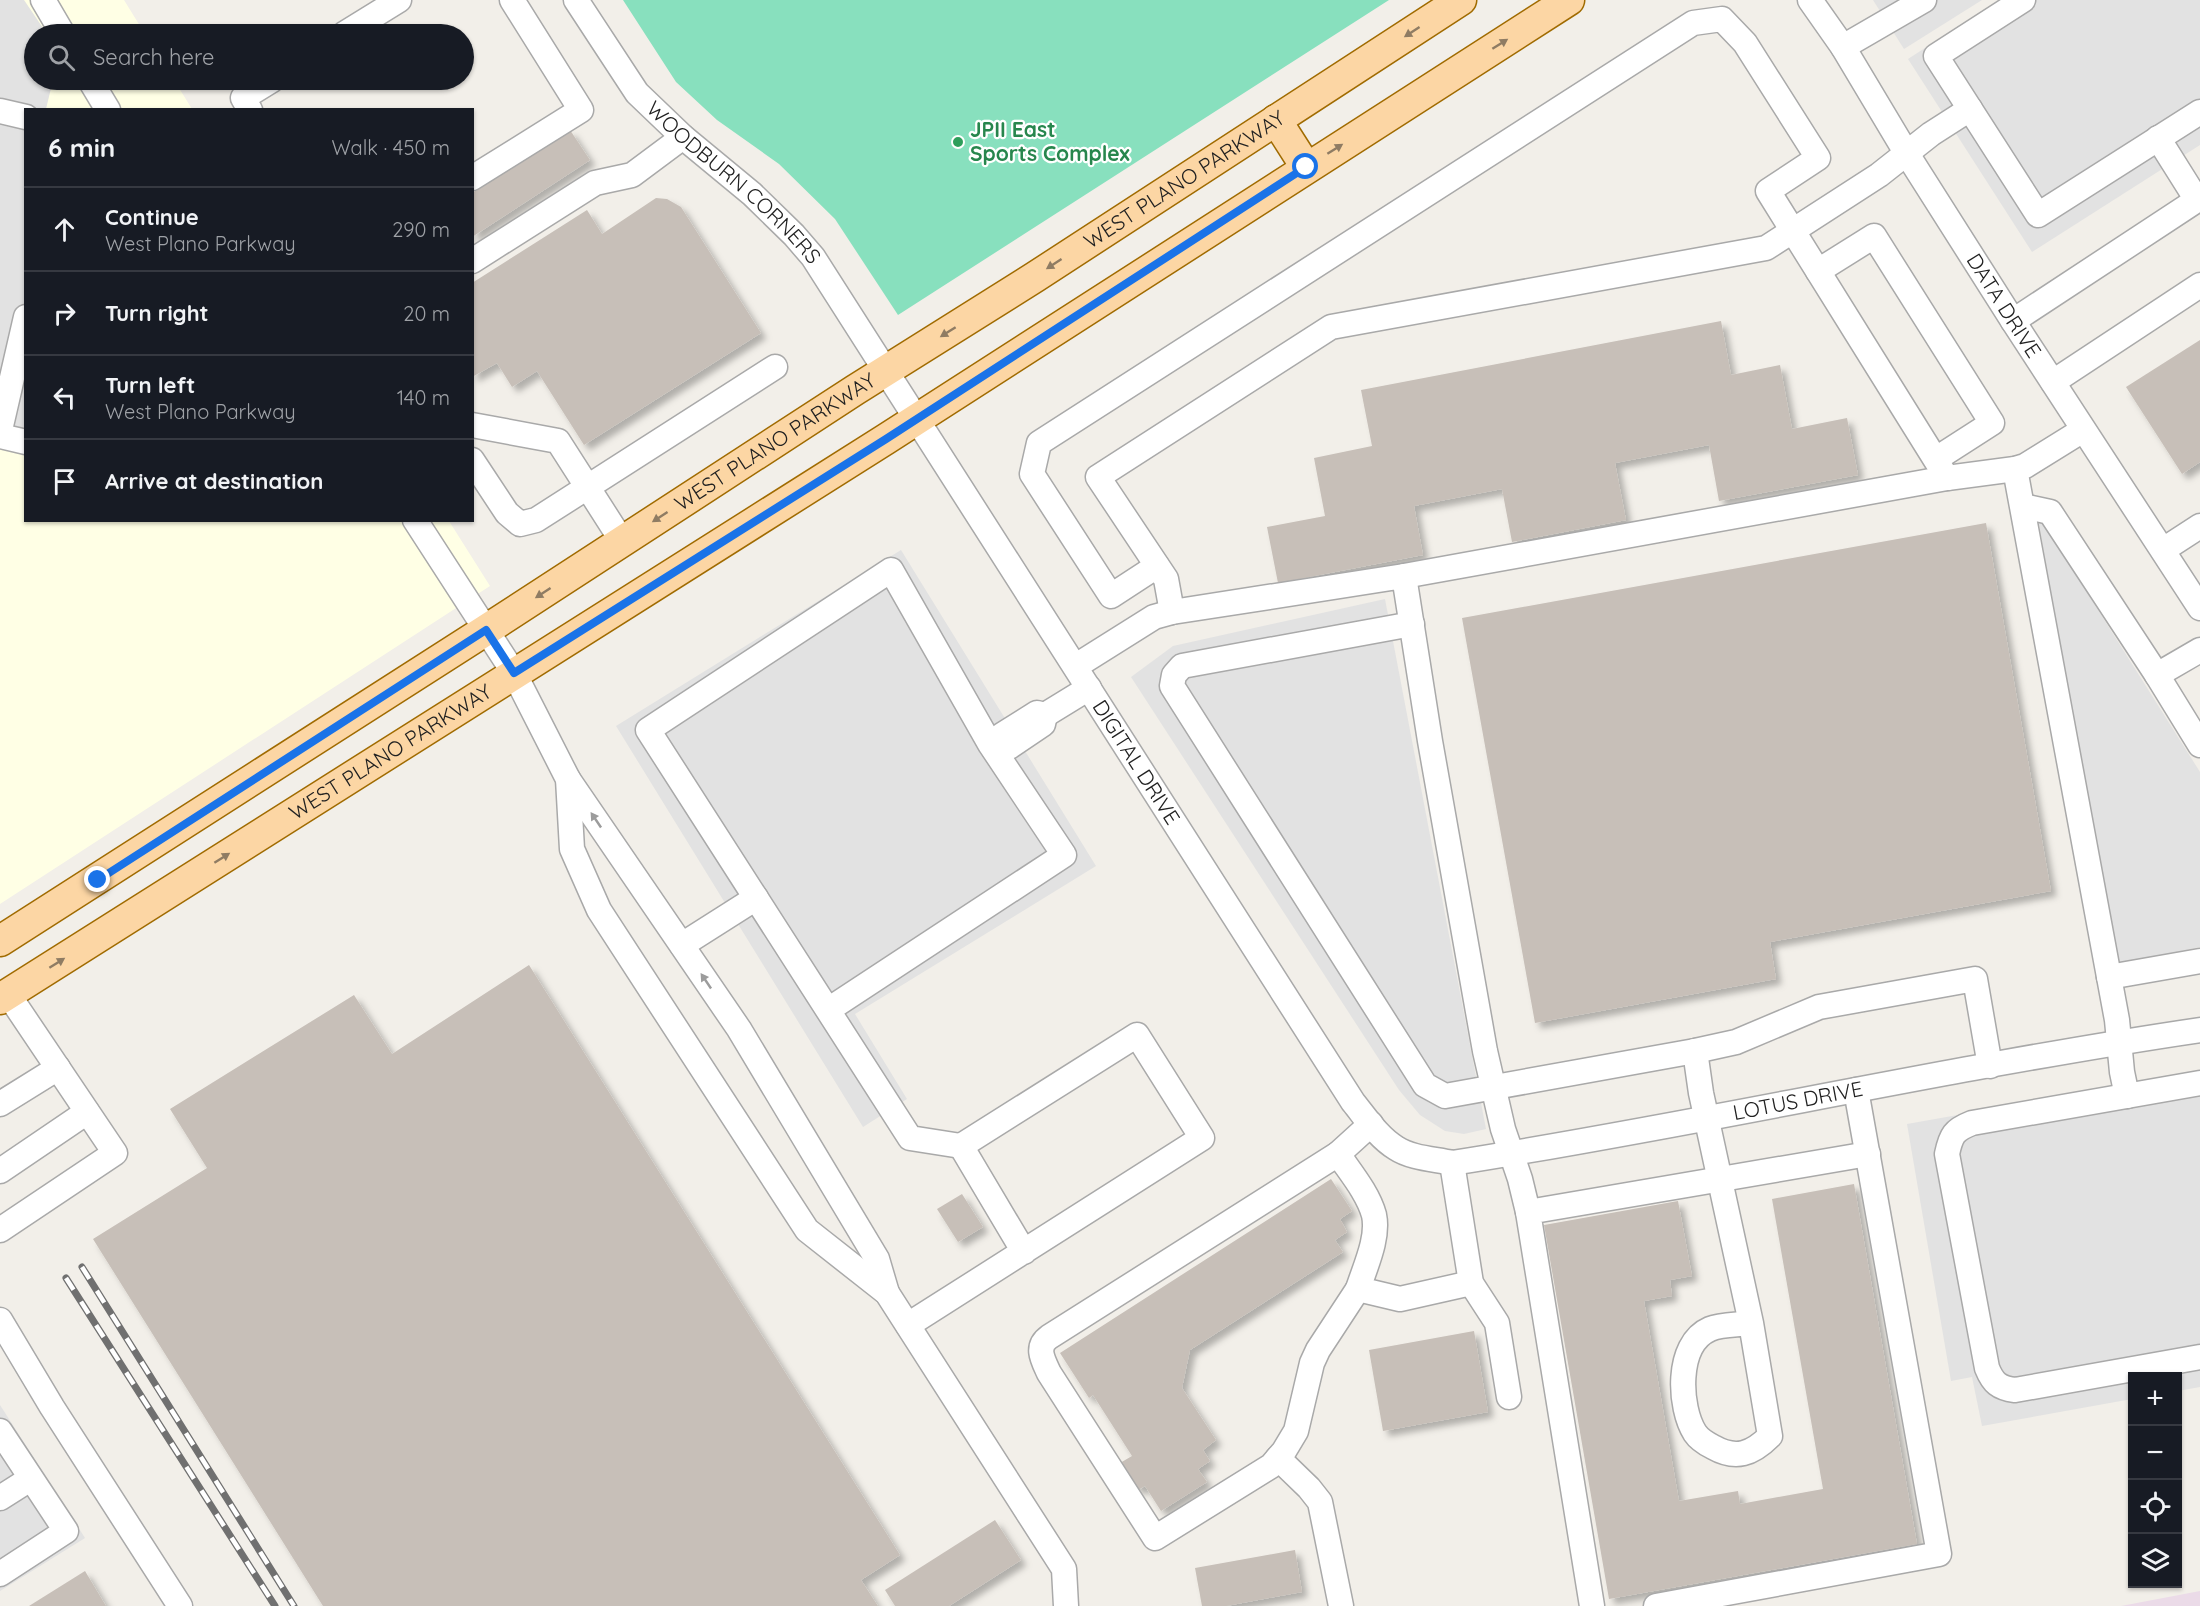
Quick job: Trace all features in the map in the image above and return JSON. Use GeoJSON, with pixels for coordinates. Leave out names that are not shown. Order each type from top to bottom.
{"type":"FeatureCollection","features":[{"type":"Feature","properties":{"kind":"main road","name":"WEST PLANO PARKWAY"},"geometry":{"type":"LineString","coordinates":[[0,941],[885,371],[1035,277],[1461,0]]}},
{"type":"Feature","properties":{"kind":"main road","name":"WEST PLANO PARKWAY"},"geometry":{"type":"LineString","coordinates":[[3,991],[915,420],[1569,0]]}},
{"type":"Feature","properties":{"kind":"main road"},"geometry":{"type":"LineString","coordinates":[[1275,120],[1306,167]]}},
{"type":"Feature","properties":{"kind":"street"},"geometry":{"type":"LineString","coordinates":[[43,0],[57,24]]}},
{"type":"Feature","properties":{"kind":"street"},"geometry":{"type":"LineString","coordinates":[[360,24],[399,0]]}},
{"type":"Feature","properties":{"kind":"street"},"geometry":{"type":"LineString","coordinates":[[474,177],[581,110],[512,0]]}},
{"type":"Feature","properties":{"kind":"street","name":"WOODBURN CORNERS"},"geometry":{"type":"LineString","coordinates":[[576,0],[637,93],[684,137],[752,194],[813,257],[885,371]]}},
{"type":"Feature","properties":{"kind":"street","name":"DATA DRIVE"},"geometry":{"type":"LineString","coordinates":[[1810,0],[1843,47],[1907,154],[2013,321],[2200,608]]}},
{"type":"Feature","properties":{"kind":"street"},"geometry":{"type":"LineString","coordinates":[[2023,0],[1936,56],[2038,215],[2200,112]]}},
{"type":"Feature","properties":{"kind":"street"},"geometry":{"type":"LineString","coordinates":[[1843,47],[1911,3]]}},
{"type":"Feature","properties":{"kind":"street"},"geometry":{"type":"LineString","coordinates":[[1157,566],[1111,596],[1032,474],[1038,443],[1693,23],[1722,19],[1745,43],[1818,158],[1768,191],[1941,468]]}},
{"type":"Feature","properties":{"kind":"street"},"geometry":{"type":"LineString","coordinates":[[96,90],[107,108]]}},
{"type":"Feature","properties":{"kind":"street"},"geometry":{"type":"LineString","coordinates":[[249,108],[243,98],[256,90]]}},
{"type":"Feature","properties":{"kind":"street"},"geometry":{"type":"LineString","coordinates":[[1172,612],[1166,579],[1098,477],[1331,327],[1766,248],[1880,175],[1931,134],[1970,109]]}},
{"type":"Feature","properties":{"kind":"street"},"geometry":{"type":"LineString","coordinates":[[0,111],[24,117]]}},
{"type":"Feature","properties":{"kind":"street"},"geometry":{"type":"LineString","coordinates":[[474,260],[595,183],[632,176],[684,137]]}},
{"type":"Feature","properties":{"kind":"street"},"geometry":{"type":"LineString","coordinates":[[2013,321],[2199,199],[2158,138]]}},
{"type":"Feature","properties":{"kind":"street"},"geometry":{"type":"LineString","coordinates":[[1818,271],[1874,236],[1992,423],[1941,468]]}},
{"type":"Feature","properties":{"kind":"street"},"geometry":{"type":"LineString","coordinates":[[2053,381],[2200,285]]}},
{"type":"Feature","properties":{"kind":"street"},"geometry":{"type":"LineString","coordinates":[[0,430],[24,326]]}},
{"type":"Feature","properties":{"kind":"street"},"geometry":{"type":"LineString","coordinates":[[474,463],[507,513],[520,524],[536,520],[775,367]]}},
{"type":"Feature","properties":{"kind":"street","name":"DIGITAL DRIVE"},"geometry":{"type":"LineString","coordinates":[[885,371],[1353,1102],[1371,1124],[1397,1149]]}},
{"type":"Feature","properties":{"kind":"street"},"geometry":{"type":"LineString","coordinates":[[474,425],[558,441],[622,541]]}},
{"type":"Feature","properties":{"kind":"street"},"geometry":{"type":"LineString","coordinates":[[1076,666],[1154,617],[1172,612],[1404,576],[1941,468],[2015,469],[2025,466],[2083,430]]}},
{"type":"Feature","properties":{"kind":"street"},"geometry":{"type":"LineString","coordinates":[[0,436],[24,442]]}},
{"type":"Feature","properties":{"kind":"street"},"geometry":{"type":"LineString","coordinates":[[2015,469],[2117,1020],[2127,1096]]}},
{"type":"Feature","properties":{"kind":"street"},"geometry":{"type":"LineString","coordinates":[[2023,506],[2050,512],[2157,675],[2200,746]]}},
{"type":"Feature","properties":{"kind":"street"},"geometry":{"type":"LineString","coordinates":[[417,522],[514,673],[568,779],[739,1029],[877,1259],[887,1293],[1064,1569],[1066,1606]]}},
{"type":"Feature","properties":{"kind":"street"},"geometry":{"type":"LineString","coordinates":[[2163,550],[2200,526]]}},
{"type":"Feature","properties":{"kind":"street"},"geometry":{"type":"LineString","coordinates":[[828,1010],[1064,855],[994,749],[891,570],[648,730],[910,1138],[961,1146],[1137,1035],[1202,1138],[908,1325]]}},
{"type":"Feature","properties":{"kind":"street"},"geometry":{"type":"LineString","coordinates":[[1404,576],[1430,741],[1492,1087],[1528,1212],[1592,1606]]}},
{"type":"Feature","properties":{"kind":"street"},"geometry":{"type":"LineString","coordinates":[[1412,624],[1182,666],[1174,675],[1172,687],[1425,1084],[1445,1096],[1695,1051],[1736,1042],[1819,1007],[1975,979],[1990,1066]]}},
{"type":"Feature","properties":{"kind":"street"},"geometry":{"type":"LineString","coordinates":[[2157,675],[2200,650]]}},
{"type":"Feature","properties":{"kind":"street"},"geometry":{"type":"LineString","coordinates":[[994,749],[1010,747],[1043,724],[1045,716],[1089,688]]}},
{"type":"Feature","properties":{"kind":"street"},"geometry":{"type":"LineString","coordinates":[[568,779],[572,849],[599,910],[807,1230],[887,1293]]}},
{"type":"Feature","properties":{"kind":"street"},"geometry":{"type":"LineString","coordinates":[[681,945],[756,898]]}},
{"type":"Feature","properties":{"kind":"street"},"geometry":{"type":"LineString","coordinates":[[2109,977],[2200,961]]}},
{"type":"Feature","properties":{"kind":"street"},"geometry":{"type":"LineString","coordinates":[[0,1230],[115,1153],[3,991]]}},
{"type":"Feature","properties":{"kind":"street","name":"LOTUS DRIVE"},"geometry":{"type":"LineString","coordinates":[[1397,1149],[1417,1156],[1452,1163],[1706,1118],[1911,1078],[2200,1030]]}},
{"type":"Feature","properties":{"kind":"street"},"geometry":{"type":"LineString","coordinates":[[1695,1051],[1706,1118],[1751,1323],[1770,1437],[1760,1447],[1744,1454],[1726,1454],[1696,1436],[1689,1420],[1683,1376],[1691,1349],[1709,1329],[1751,1323]]}},
{"type":"Feature","properties":{"kind":"street"},"geometry":{"type":"LineString","coordinates":[[0,1104],[58,1068]]}},
{"type":"Feature","properties":{"kind":"street"},"geometry":{"type":"LineString","coordinates":[[2200,1083],[1972,1123],[1958,1129],[1950,1140],[1947,1154],[1987,1368],[1992,1380],[2001,1388],[2014,1390],[2200,1357]]}},
{"type":"Feature","properties":{"kind":"street"},"geometry":{"type":"LineString","coordinates":[[1656,1606],[1939,1554],[1856,1090]]}},
{"type":"Feature","properties":{"kind":"street"},"geometry":{"type":"LineString","coordinates":[[0,1171],[87,1112]]}},
{"type":"Feature","properties":{"kind":"street"},"geometry":{"type":"LineString","coordinates":[[1338,1154],[1374,1216],[1375,1229],[1358,1289],[1312,1363],[1296,1431],[1271,1466],[1155,1538],[1049,1373],[1040,1350],[1043,1342],[1338,1154],[1371,1124]]}},
{"type":"Feature","properties":{"kind":"street"},"geometry":{"type":"LineString","coordinates":[[961,1146],[1024,1252]]}},
{"type":"Feature","properties":{"kind":"street"},"geometry":{"type":"LineString","coordinates":[[1528,1212],[1868,1154]]}},
{"type":"Feature","properties":{"kind":"street"},"geometry":{"type":"LineString","coordinates":[[1452,1163],[1471,1283],[1497,1323],[1509,1397]]}},
{"type":"Feature","properties":{"kind":"street"},"geometry":{"type":"LineString","coordinates":[[1358,1289],[1400,1299],[1471,1283]]}},
{"type":"Feature","properties":{"kind":"street"},"geometry":{"type":"LineString","coordinates":[[0,1320],[180,1606]]}},
{"type":"Feature","properties":{"kind":"street"},"geometry":{"type":"LineString","coordinates":[[0,1431],[66,1531],[0,1574]]}},
{"type":"Feature","properties":{"kind":"street"},"geometry":{"type":"LineString","coordinates":[[1278,1458],[1320,1502],[1341,1606]]}},
{"type":"Feature","properties":{"kind":"street"},"geometry":{"type":"LineString","coordinates":[[0,1498],[30,1479]]}},
{"type":"Feature","properties":{"kind":"shaded area"},"geometry":{"type":"Polygon","coordinates":[[[0,0],[124,0],[139,24],[24,24],[24,90],[180,90],[191,108],[24,108],[24,522],[450,522],[490,586],[0,904],[0,0]]]}},
{"type":"Feature","properties":{"kind":"shaded area"},"geometry":{"type":"Polygon","coordinates":[[[0,0],[24,0],[40,24],[24,24],[24,90],[51,90],[46,108],[24,108],[24,431],[0,426],[0,0]]]}},
{"type":"Feature","properties":{"kind":"shaded area"},"geometry":{"type":"Polygon","coordinates":[[[1873,0],[1982,0],[1904,49],[1873,0]]]}},
{"type":"Feature","properties":{"kind":"shaded area"},"geometry":{"type":"Polygon","coordinates":[[[1999,0],[2200,0],[2200,145],[2032,252],[1908,59],[1999,0]]]}},
{"type":"Feature","properties":{"kind":"shaded area"},"geometry":{"type":"Polygon","coordinates":[[[2037,513],[2200,772],[2200,947],[2116,965],[2037,513]]]}},
{"type":"Feature","properties":{"kind":"shaded area"},"geometry":{"type":"Polygon","coordinates":[[[901,550],[1096,866],[855,1014],[907,1099],[863,1127],[616,726],[901,550]]]}},
{"type":"Feature","properties":{"kind":"shaded area"},"geometry":{"type":"Polygon","coordinates":[[[1385,599],[1486,1129],[1464,1134],[1445,1131],[1420,1115],[1399,1090],[1131,677],[1173,646],[1385,599]]]}},
{"type":"Feature","properties":{"kind":"shaded area"},"geometry":{"type":"Polygon","coordinates":[[[2200,1072],[2200,1387],[2182,1390],[2182,1372],[2128,1372],[2128,1400],[1982,1426],[1972,1377],[1951,1381],[1907,1124],[2200,1072]]]}},
{"type":"Feature","properties":{"kind":"shaded area"},"geometry":{"type":"Polygon","coordinates":[[[0,1405],[85,1538],[0,1591],[0,1405]]]}},
{"type":"Feature","properties":{"kind":"shaded area"},"geometry":{"type":"Polygon","coordinates":[[[2200,1591],[2200,1606],[2121,1606],[2200,1591]]]}},
{"type":"Feature","properties":{"kind":"green space","name":"JPII East Sports Complex"},"geometry":{"type":"Polygon","coordinates":[[[623,0],[1389,0],[898,315],[835,219],[779,164],[717,120],[676,82],[623,0]]]}},
{"type":"Feature","properties":{"kind":"building"},"geometry":{"type":"Polygon","coordinates":[[[570,130],[590,160],[474,236],[474,192],[570,130]]]}},
{"type":"Feature","properties":{"kind":"building"},"geometry":{"type":"Polygon","coordinates":[[[656,198],[667,199],[681,207],[761,333],[584,445],[537,371],[512,387],[497,363],[474,376],[474,282],[587,210],[602,234],[656,198]]]}},
{"type":"Feature","properties":{"kind":"building"},"geometry":{"type":"Polygon","coordinates":[[[1721,321],[1731,375],[1780,365],[1792,429],[1847,418],[1858,475],[1719,501],[1709,445],[1615,463],[1626,520],[1512,542],[1502,489],[1414,506],[1423,555],[1278,583],[1267,527],[1325,516],[1314,458],[1372,446],[1361,390],[1721,321]]]}},
{"type":"Feature","properties":{"kind":"building"},"geometry":{"type":"Polygon","coordinates":[[[2200,340],[2200,462],[2182,474],[2126,387],[2200,340]]]}},
{"type":"Feature","properties":{"kind":"building"},"geometry":{"type":"Polygon","coordinates":[[[1986,523],[2051,891],[1770,942],[1776,979],[1535,1023],[1462,618],[1986,523]]]}},
{"type":"Feature","properties":{"kind":"building"},"geometry":{"type":"Polygon","coordinates":[[[529,965],[900,1555],[861,1580],[878,1606],[323,1606],[93,1239],[207,1168],[170,1109],[354,995],[392,1054],[529,965]]]}},
{"type":"Feature","properties":{"kind":"building"},"geometry":{"type":"Polygon","coordinates":[[[1331,1179],[1352,1211],[1340,1219],[1347,1232],[1335,1240],[1343,1252],[1190,1350],[1182,1388],[1216,1440],[1203,1450],[1210,1461],[1198,1469],[1207,1482],[1161,1511],[1145,1486],[1138,1490],[1120,1463],[1132,1456],[1093,1395],[1089,1398],[1060,1353],[1331,1179]]]}},
{"type":"Feature","properties":{"kind":"building"},"geometry":{"type":"Polygon","coordinates":[[[1854,1184],[1917,1544],[1609,1599],[1544,1225],[1678,1201],[1692,1276],[1670,1280],[1672,1296],[1644,1301],[1679,1501],[1738,1491],[1740,1504],[1823,1489],[1772,1199],[1854,1184]]]}},
{"type":"Feature","properties":{"kind":"building"},"geometry":{"type":"Polygon","coordinates":[[[962,1194],[983,1227],[958,1242],[937,1209],[962,1194]]]}},
{"type":"Feature","properties":{"kind":"building"},"geometry":{"type":"Polygon","coordinates":[[[1474,1331],[1488,1412],[1383,1431],[1369,1350],[1474,1331]]]}},
{"type":"Feature","properties":{"kind":"building"},"geometry":{"type":"Polygon","coordinates":[[[995,1520],[1021,1560],[949,1606],[895,1606],[885,1590],[995,1520]]]}},
{"type":"Feature","properties":{"kind":"building"},"geometry":{"type":"Polygon","coordinates":[[[1295,1550],[1302,1592],[1226,1606],[1202,1606],[1195,1568],[1295,1550]]]}},
{"type":"Feature","properties":{"kind":"building"},"geometry":{"type":"Polygon","coordinates":[[[85,1571],[106,1606],[29,1606],[85,1571]]]}},
{"type":"Feature","properties":{"kind":"railway"},"geometry":{"type":"LineString","coordinates":[[82,1267],[294,1606]]}},
{"type":"Feature","properties":{"kind":"railway"},"geometry":{"type":"LineString","coordinates":[[66,1278],[275,1606]]}},
{"type":"Feature","properties":{"kind":"place","name":"JPII East Sports Complex"},"geometry":{"type":"Point","coordinates":[958,142]}},
{"type":"Feature","properties":{"kind":"route"},"geometry":{"type":"LineString","coordinates":[[98,880],[486,630],[514,673],[886,439],[1306,167]]}}]}
